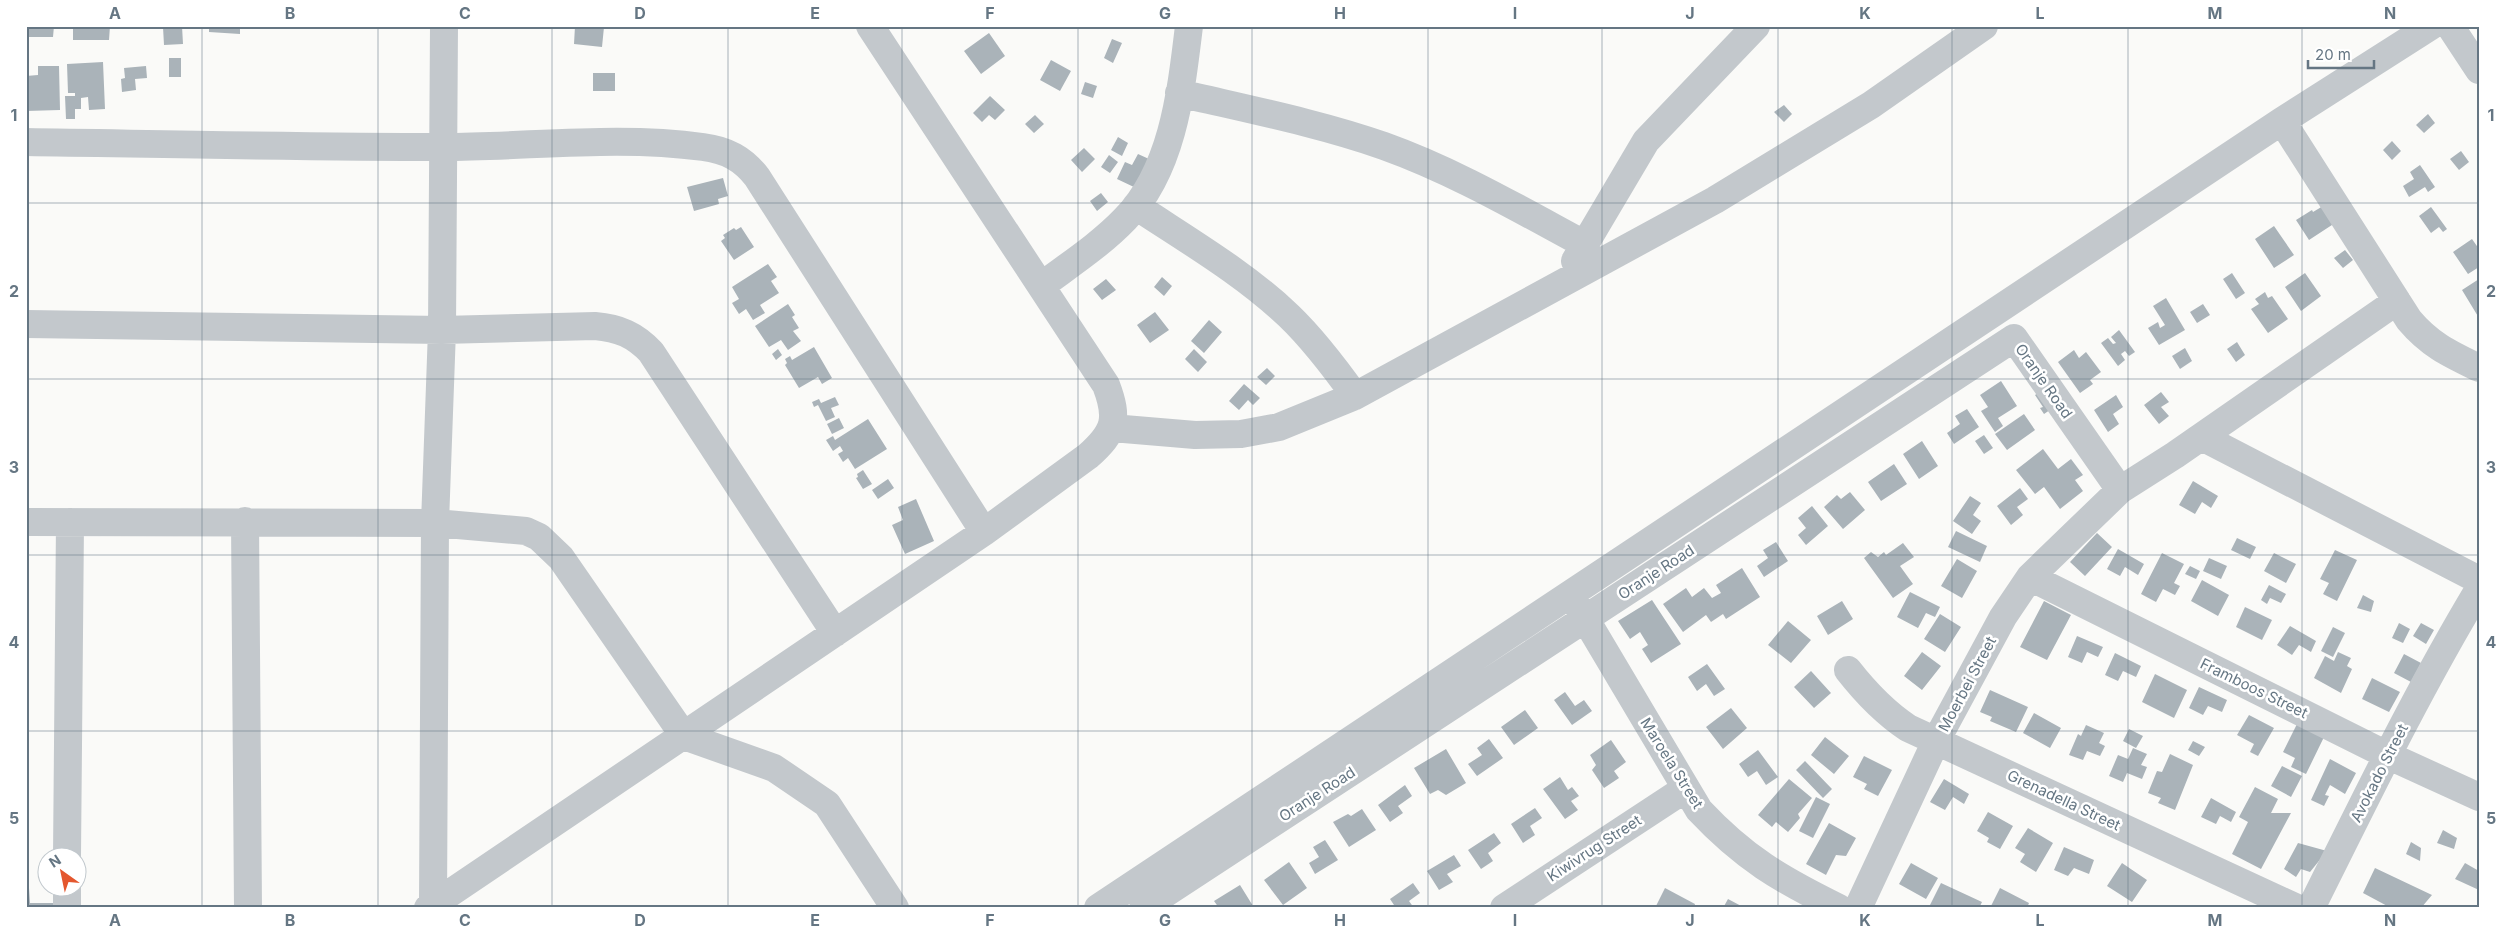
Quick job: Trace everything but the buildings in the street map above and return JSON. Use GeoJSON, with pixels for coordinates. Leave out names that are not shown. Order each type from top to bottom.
{"type":"FeatureCollection","features":[{"type":"Feature","properties":{"kind":"street"},"geometry":{"type":"LineString","coordinates":[[430,906],[435,523],[442,330],[444,26]]}},
{"type":"Feature","properties":{"kind":"street"},"geometry":{"type":"LineString","coordinates":[[430,906],[984,532],[1088,456],[1101,444],[1112,428],[1114,412],[1106,385],[870,26]]}},
{"type":"Feature","properties":{"kind":"street"},"geometry":{"type":"LineString","coordinates":[[1041,286],[1105,238],[1144,196],[1163,158],[1179,93],[1189,26]]}},
{"type":"Feature","properties":{"kind":"street"},"geometry":{"type":"LineString","coordinates":[[1563,281],[1646,141],[1756,26]]}},
{"type":"Feature","properties":{"kind":"street"},"geometry":{"type":"LineString","coordinates":[[1112,428],[1195,435],[1241,434],[1279,427],[1355,396],[1521,307],[1563,281],[1715,200],[1871,105],[1984,26]]}},
{"type":"Feature","properties":{"kind":"street"},"geometry":{"type":"LineString","coordinates":[[1098,908],[1578,606],[1996,312],[2282,121],[2431,26]]}},
{"type":"Feature","properties":{"kind":"street"},"geometry":{"type":"LineString","coordinates":[[2450,26],[2479,70]]}},
{"type":"Feature","properties":{"kind":"street"},"geometry":{"type":"LineString","coordinates":[[1179,93],[1314,125],[1384,146],[1499,198],[1584,244]]}},
{"type":"Feature","properties":{"kind":"street"},"geometry":{"type":"LineString","coordinates":[[2282,121],[2397,301],[2423,336],[2435,346],[2479,368]]}},
{"type":"Feature","properties":{"kind":"street"},"geometry":{"type":"LineString","coordinates":[[26,142],[444,147],[639,143],[704,146],[720,150],[740,159],[757,178],[984,532]]}},
{"type":"Feature","properties":{"kind":"street"},"geometry":{"type":"LineString","coordinates":[[1136,206],[1222,264],[1289,316],[1328,360],[1355,396]]}},
{"type":"Feature","properties":{"kind":"street","name":"Moerbei Street"},"geometry":{"type":"LineString","coordinates":[[1858,908],[1936,741],[2003,617],[2030,577],[2120,490],[2202,436],[2397,301]]}},
{"type":"Feature","properties":{"kind":"street"},"geometry":{"type":"LineString","coordinates":[[1996,312],[2014,338]]}},
{"type":"Feature","properties":{"kind":"street"},"geometry":{"type":"LineString","coordinates":[[26,324],[442,330],[595,326],[620,330],[641,342],[651,352],[835,633]]}},
{"type":"Feature","properties":{"kind":"street","name":"Oranje Road"},"geometry":{"type":"LineString","coordinates":[[1143,908],[1578,606],[2014,338],[2120,490]]}},
{"type":"Feature","properties":{"kind":"street"},"geometry":{"type":"LineString","coordinates":[[2202,436],[2479,580]]}},
{"type":"Feature","properties":{"kind":"street"},"geometry":{"type":"LineString","coordinates":[[245,521],[248,908]]}},
{"type":"Feature","properties":{"kind":"street"},"geometry":{"type":"LineString","coordinates":[[26,522],[245,521],[435,523],[526,531],[539,537],[561,558],[684,736],[774,768],[827,804],[894,908]]}},
{"type":"Feature","properties":{"kind":"street"},"geometry":{"type":"LineString","coordinates":[[67,846],[70,522]]}},
{"type":"Feature","properties":{"kind":"street","name":"Framboos Street"},"geometry":{"type":"LineString","coordinates":[[2030,577],[2387,755],[2479,797]]}},
{"type":"Feature","properties":{"kind":"street","name":"Avokado Street"},"geometry":{"type":"LineString","coordinates":[[2311,908],[2387,755],[2448,640],[2479,589]]}},
{"type":"Feature","properties":{"kind":"street","name":"Maroela Street"},"geometry":{"type":"LineString","coordinates":[[1578,606],[1699,810],[1726,839],[1756,862],[1792,885],[1839,908]]}},
{"type":"Feature","properties":{"kind":"street","name":"Grenadella Street"},"geometry":{"type":"LineString","coordinates":[[1848,670],[1888,715],[1936,741],[2297,908]]}},
{"type":"Feature","properties":{"kind":"street","name":"Kiwivrug Street"},"geometry":{"type":"LineString","coordinates":[[1504,908],[1685,789]]}}]}
